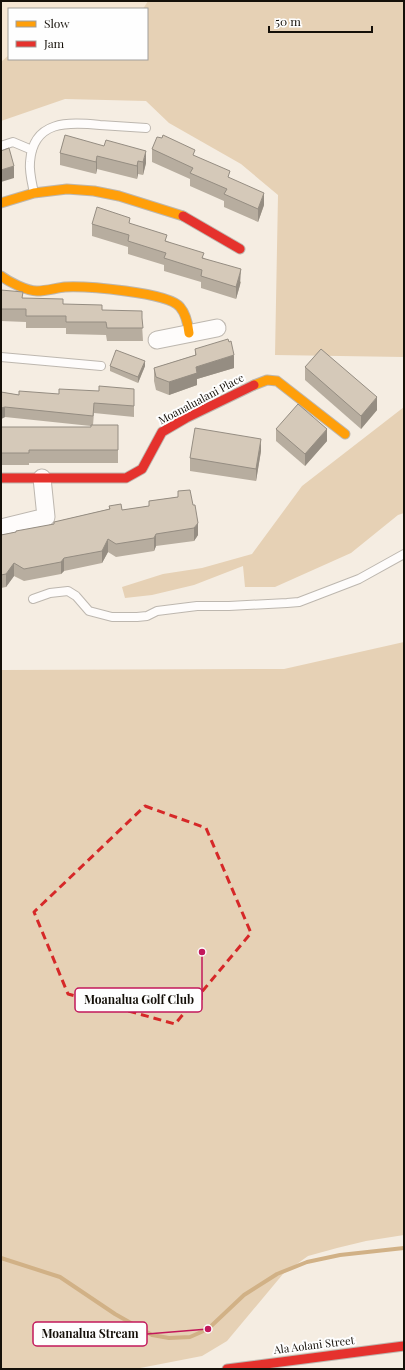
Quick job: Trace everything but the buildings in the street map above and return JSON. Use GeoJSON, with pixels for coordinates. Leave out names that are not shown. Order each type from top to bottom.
{"type":"FeatureCollection","features":[{"type":"Feature","properties":{"kind":"street"},"geometry":{"type":"LineString","coordinates":[[1,203],[34,194],[67,189],[94,191],[119,196],[181,216],[240,249]]}},
{"type":"Feature","properties":{"kind":"street"},"geometry":{"type":"LineString","coordinates":[[1,276],[10,282],[36,291],[64,287],[92,287],[170,300],[180,307],[188,323],[189,334]]}},
{"type":"Feature","properties":{"kind":"street"},"geometry":{"type":"LineString","coordinates":[[157,340],[217,328]]}},
{"type":"Feature","properties":{"kind":"street","name":"Moanalualani Place"},"geometry":{"type":"LineString","coordinates":[[1,478],[126,478],[142,469],[162,432],[255,384],[267,380],[277,381],[345,434]]}},
{"type":"Feature","properties":{"kind":"street"},"geometry":{"type":"LineString","coordinates":[[1,528],[46,517],[42,478]]}},
{"type":"Feature","properties":{"kind":"street","name":"Ala Aolani Street"},"geometry":{"type":"LineString","coordinates":[[227,1369],[404,1346]]}},
{"type":"Feature","properties":{"kind":"lane"},"geometry":{"type":"LineString","coordinates":[[34,194],[30,163],[32,150],[40,135],[48,130],[57,125],[76,123],[146,128]]}},
{"type":"Feature","properties":{"kind":"lane"},"geometry":{"type":"LineString","coordinates":[[1,146],[13,142],[32,150]]}},
{"type":"Feature","properties":{"kind":"lane"},"geometry":{"type":"LineString","coordinates":[[1,357],[101,366]]}},
{"type":"Feature","properties":{"kind":"lane"},"geometry":{"type":"LineString","coordinates":[[32,599],[50,593],[68,591],[76,596],[88,611],[112,617],[147,616],[157,611],[197,606],[229,606],[299,602],[359,579],[404,554]]}},
{"type":"Feature","properties":{"kind":"highlighted area"},"geometry":{"type":"Polygon","coordinates":[[[145,806],[206,828],[251,933],[175,1024],[68,994],[34,912],[145,806]]]}},
{"type":"Feature","properties":{"kind":"shaded area"},"geometry":{"type":"Polygon","coordinates":[[[1,1],[178,1],[148,9],[8,8],[8,60],[1,68],[1,1]]]}},
{"type":"Feature","properties":{"kind":"shaded area"},"geometry":{"type":"Polygon","coordinates":[[[148,1],[404,1],[404,357],[275,355],[278,195],[241,164],[169,123],[146,101],[65,99],[1,121],[1,62],[8,56],[8,60],[148,60],[148,8],[144,8],[148,1]]]}},
{"type":"Feature","properties":{"kind":"shaded area"},"geometry":{"type":"Polygon","coordinates":[[[404,407],[404,513],[398,515],[351,553],[275,587],[245,587],[243,566],[194,585],[152,595],[125,598],[122,587],[163,574],[202,568],[252,554],[302,486],[404,407]]]}},
{"type":"Feature","properties":{"kind":"shaded area"},"geometry":{"type":"Polygon","coordinates":[[[404,642],[404,1235],[366,1241],[308,1256],[283,1274],[227,1341],[202,1356],[135,1369],[1,1369],[1,670],[284,669],[404,642]]]}},
{"type":"Feature","properties":{"kind":"waterway"},"geometry":{"type":"LineString","coordinates":[[1,1258],[60,1277],[115,1314],[152,1335],[169,1338],[190,1337],[208,1329],[244,1295],[277,1274],[307,1262],[340,1255],[404,1248]]}},
{"type":"Feature","properties":{"kind":"traffic: slow"},"geometry":{"type":"LineString","coordinates":[[1,203],[34,193],[67,189],[94,191],[119,196],[183,216]]}},
{"type":"Feature","properties":{"kind":"traffic: slow"},"geometry":{"type":"LineString","coordinates":[[1,276],[18,286],[33,291],[44,291],[65,287],[90,288],[126,291],[160,297],[180,307],[184,313],[189,333]]}},
{"type":"Feature","properties":{"kind":"traffic: slow"},"geometry":{"type":"LineString","coordinates":[[254,385],[267,380],[277,381],[345,434]]}},
{"type":"Feature","properties":{"kind":"traffic: jam"},"geometry":{"type":"LineString","coordinates":[[183,216],[240,249]]}},
{"type":"Feature","properties":{"kind":"traffic: jam"},"geometry":{"type":"LineString","coordinates":[[1,478],[126,478],[142,469],[162,432],[186,418],[254,385]]}},
{"type":"Feature","properties":{"kind":"traffic: jam"},"geometry":{"type":"LineString","coordinates":[[227,1369],[404,1346]]}},
{"type":"Feature","properties":{"kind":"place","name":"Moanalua Golf Club"},"geometry":{"type":"Point","coordinates":[202,952]}},
{"type":"Feature","properties":{"kind":"place","name":"Moanalua Stream"},"geometry":{"type":"Point","coordinates":[208,1329]}}]}
